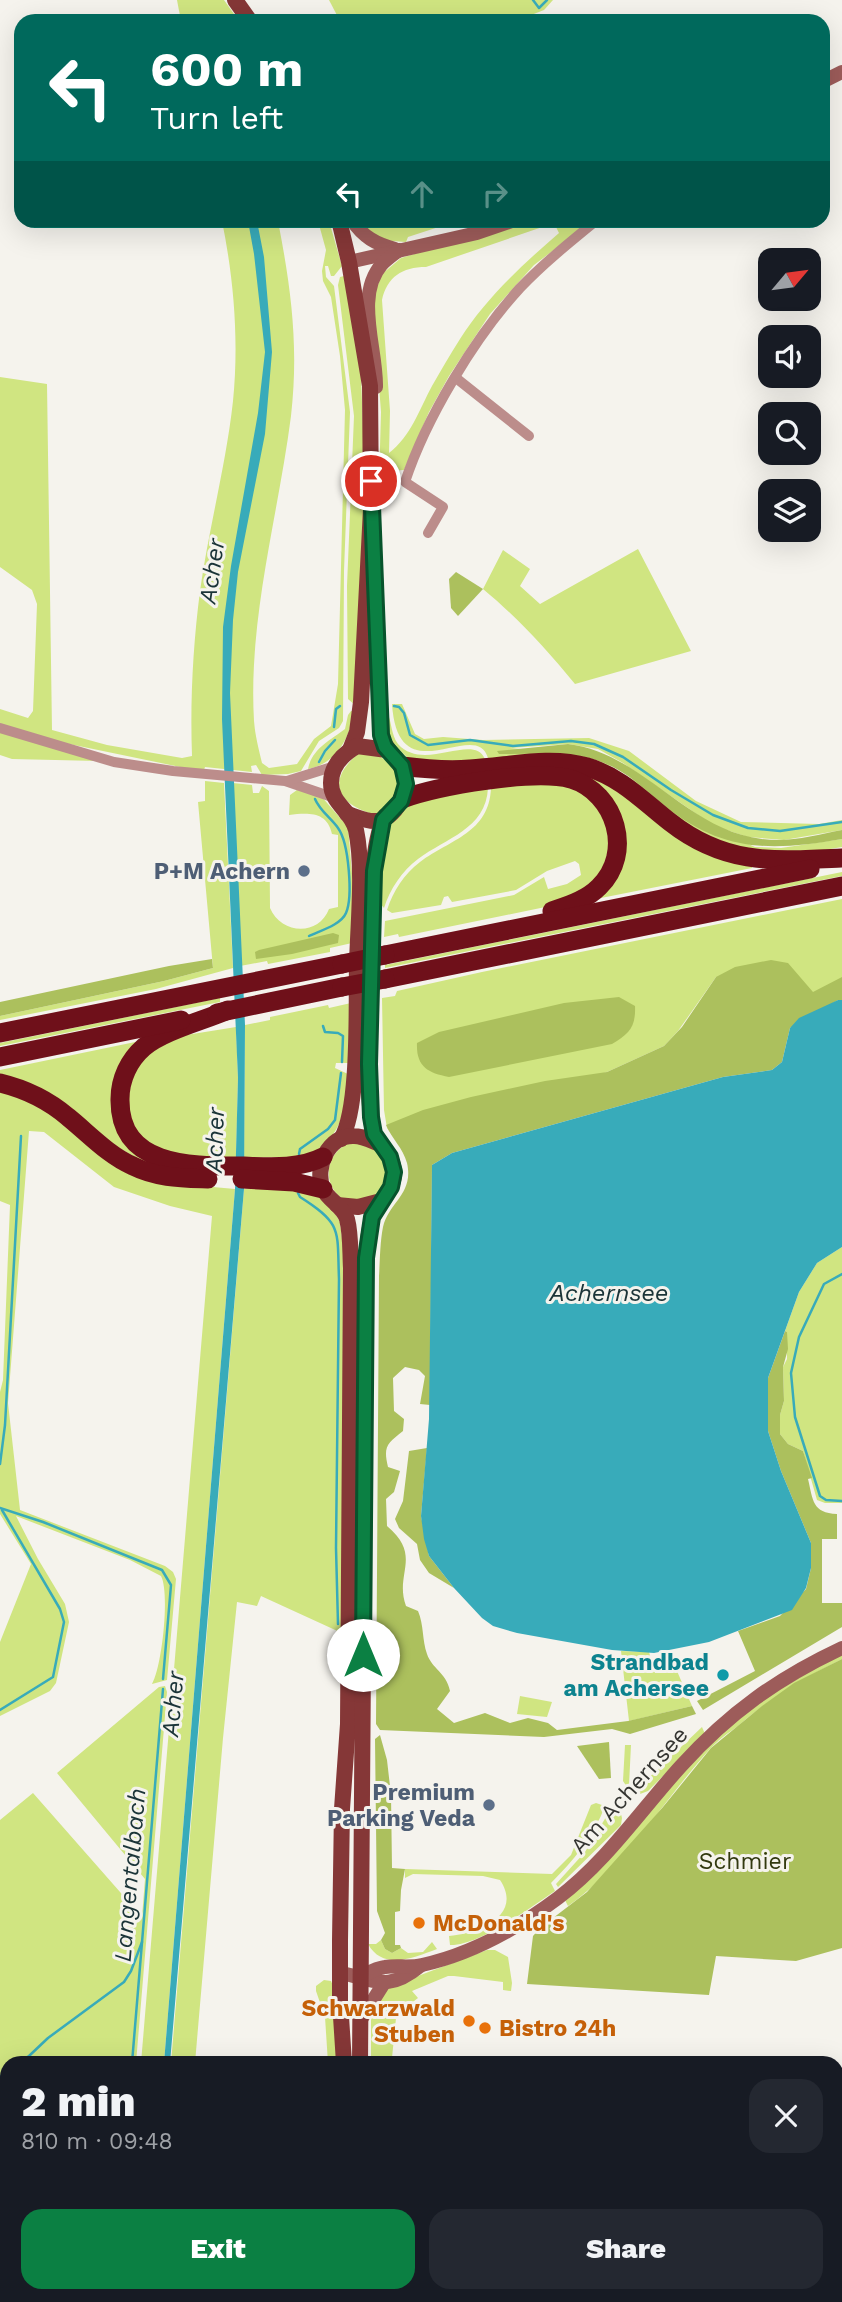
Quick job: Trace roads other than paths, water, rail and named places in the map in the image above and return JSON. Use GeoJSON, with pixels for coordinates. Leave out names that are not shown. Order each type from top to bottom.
{"type":"FeatureCollection","features":[{"type":"Feature","properties":{"kind":"highway"},"geometry":{"type":"LineString","coordinates":[[402,799],[488,774],[555,762],[584,766],[603,772],[627,785],[691,837],[731,855],[769,860],[842,860]]}},
{"type":"Feature","properties":{"kind":"highway"},"geometry":{"type":"LineString","coordinates":[[402,766],[570,779],[599,796],[611,814],[616,826],[617,847],[611,871],[603,883],[589,896],[491,933]]}},
{"type":"Feature","properties":{"kind":"highway"},"geometry":{"type":"LineString","coordinates":[[0,1033],[842,860]]}},
{"type":"Feature","properties":{"kind":"highway"},"geometry":{"type":"LineString","coordinates":[[0,1057],[842,886]]}},
{"type":"Feature","properties":{"kind":"highway"},"geometry":{"type":"LineString","coordinates":[[222,1172],[172,1163],[150,1154],[137,1143],[128,1130],[122,1116],[120,1099],[126,1071],[144,1048],[164,1036],[223,1012]]}},
{"type":"Feature","properties":{"kind":"highway"},"geometry":{"type":"LineString","coordinates":[[0,1083],[50,1104],[111,1153],[135,1167],[166,1177],[222,1172],[257,1173],[323,1189]]}},
{"type":"Feature","properties":{"kind":"highway"},"geometry":{"type":"LineString","coordinates":[[257,1173],[323,1157]]}},
{"type":"Feature","properties":{"kind":"main road"},"geometry":{"type":"LineString","coordinates":[[341,228],[370,386],[371,427],[371,509],[360,709],[357,732],[350,750]]}},
{"type":"Feature","properties":{"kind":"main road"},"geometry":{"type":"LineString","coordinates":[[347,814],[375,821],[385,816],[402,799],[406,784],[402,766],[387,750],[382,739],[378,708],[371,509]]}},
{"type":"Feature","properties":{"kind":"main road"},"geometry":{"type":"LineString","coordinates":[[344,2056],[340,1973],[341,1822],[348,1724],[351,1376],[349,1234],[346,1218],[323,1189],[319,1172],[323,1157],[341,1139],[349,1119],[354,1072],[359,896],[356,832],[335,798],[331,784],[335,766],[350,750],[361,744],[387,750]]}},
{"type":"Feature","properties":{"kind":"main road"},"geometry":{"type":"LineString","coordinates":[[360,2056],[366,1265],[370,1225],[374,1213],[391,1187],[394,1172],[390,1157],[373,1130],[369,1064],[374,871],[379,835],[385,816]]}},
{"type":"Feature","properties":{"kind":"main road"},"geometry":{"type":"LineString","coordinates":[[341,1139],[356,1136],[380,1144]]}},
{"type":"Feature","properties":{"kind":"main road"},"geometry":{"type":"LineString","coordinates":[[337,1205],[358,1207],[381,1201]]}},
{"type":"Feature","properties":{"kind":"street"},"geometry":{"type":"LineString","coordinates":[[358,228],[378,245],[399,250]]}},
{"type":"Feature","properties":{"kind":"street"},"geometry":{"type":"LineString","coordinates":[[349,262],[492,228]]}},
{"type":"Feature","properties":{"kind":"street"},"geometry":{"type":"LineString","coordinates":[[429,533],[443,507],[405,482],[430,424],[480,341],[518,290],[545,263],[587,228]]}},
{"type":"Feature","properties":{"kind":"street"},"geometry":{"type":"LineString","coordinates":[[371,427],[375,413],[376,380],[368,303],[372,281],[382,264],[399,250]]}},
{"type":"Feature","properties":{"kind":"street"},"geometry":{"type":"LineString","coordinates":[[456,378],[529,436]]}},
{"type":"Feature","properties":{"kind":"street"},"geometry":{"type":"LineString","coordinates":[[0,728],[114,762],[200,774],[285,781],[335,798]]}},
{"type":"Feature","properties":{"kind":"street"},"geometry":{"type":"LineString","coordinates":[[285,781],[335,766]]}},
{"type":"Feature","properties":{"kind":"street","name":"Am Achernsee"},"geometry":{"type":"LineString","coordinates":[[419,1966],[475,1947],[503,1934],[560,1896],[592,1868],[709,1736],[757,1695],[842,1648]]}},
{"type":"Feature","properties":{"kind":"street"},"geometry":{"type":"LineString","coordinates":[[360,1977],[382,1967],[419,1966]]}},
{"type":"Feature","properties":{"kind":"street"},"geometry":{"type":"LineString","coordinates":[[340,1973],[360,1977],[368,1982],[384,1983],[411,1973],[419,1966]]}},
{"type":"Feature","properties":{"kind":"street"},"geometry":{"type":"LineString","coordinates":[[360,2021],[384,1983]]}},
{"type":"Feature","properties":{"kind":"water"},"geometry":{"type":"Polygon","coordinates":[[[249,228],[258,228],[264,257],[272,352],[265,434],[238,572],[230,693],[245,1025],[244,1189],[171,2056],[165,2056],[235,1189],[238,1078],[222,719],[223,627],[258,413],[265,352],[249,228]]]}},
{"type":"Feature","properties":{"kind":"water","name":"Achernsee"},"geometry":{"type":"Polygon","coordinates":[[[842,1000],[842,1247],[817,1263],[799,1292],[768,1378],[768,1431],[781,1471],[811,1543],[811,1568],[806,1588],[792,1610],[709,1642],[654,1653],[612,1650],[517,1633],[493,1626],[454,1588],[429,1556],[424,1539],[421,1516],[429,1419],[432,1165],[452,1153],[723,1077],[772,1070],[782,1062],[790,1028],[799,1018],[842,1000]]]}},
{"type":"Feature","properties":{"kind":"waterway"},"geometry":{"type":"LineString","coordinates":[[533,0],[539,8],[547,0]]}},
{"type":"Feature","properties":{"kind":"waterway"},"geometry":{"type":"LineString","coordinates":[[334,727],[336,709],[340,706]]}},
{"type":"Feature","properties":{"kind":"waterway"},"geometry":{"type":"LineString","coordinates":[[394,706],[404,713],[410,735],[428,745],[470,740],[513,746],[571,741],[594,744],[623,757],[713,815],[748,828],[780,831],[842,822]]}},
{"type":"Feature","properties":{"kind":"waterway"},"geometry":{"type":"LineString","coordinates":[[319,762],[335,740]]}},
{"type":"Feature","properties":{"kind":"waterway"},"geometry":{"type":"LineString","coordinates":[[309,936],[335,924],[343,917],[349,895],[349,870],[342,835],[315,799]]}},
{"type":"Feature","properties":{"kind":"waterway"},"geometry":{"type":"LineString","coordinates":[[323,1026],[325,1032],[343,1036],[342,1062]]}},
{"type":"Feature","properties":{"kind":"waterway"},"geometry":{"type":"LineString","coordinates":[[299,1154],[300,1149],[328,1129],[335,1120],[341,1073]]}},
{"type":"Feature","properties":{"kind":"waterway"},"geometry":{"type":"LineString","coordinates":[[0,1464],[5,1425],[21,1136]]}},
{"type":"Feature","properties":{"kind":"waterway"},"geometry":{"type":"LineString","coordinates":[[298,1193],[331,1222],[337,1239],[338,1624]]}},
{"type":"Feature","properties":{"kind":"waterway"},"geometry":{"type":"LineString","coordinates":[[842,1274],[824,1284],[799,1337],[791,1373],[795,1417],[820,1496],[826,1500],[842,1501]]}},
{"type":"Feature","properties":{"kind":"waterway","name":"Langentalbach"},"geometry":{"type":"LineString","coordinates":[[0,1508],[43,1522],[162,1570],[171,1585],[163,1679]]}},
{"type":"Feature","properties":{"kind":"waterway"},"geometry":{"type":"LineString","coordinates":[[0,1710],[53,1677],[64,1622],[60,1609],[2,1510]]}},
{"type":"Feature","properties":{"kind":"waterway","name":"Langentalbach"},"geometry":{"type":"LineString","coordinates":[[133,2056],[163,1689]]}},
{"type":"Feature","properties":{"kind":"waterway"},"geometry":{"type":"LineString","coordinates":[[29,2056],[48,2038],[124,1982],[142,1942]]}},
{"type":"Feature","properties":{"kind":"place","name":"P+M Achern"},"geometry":{"type":"Point","coordinates":[304,871]}},
{"type":"Feature","properties":{"kind":"place","name":"Strandbad am Achersee"},"geometry":{"type":"Point","coordinates":[723,1675]}},
{"type":"Feature","properties":{"kind":"place","name":"Premium Parking Veda"},"geometry":{"type":"Point","coordinates":[489,1805]}},
{"type":"Feature","properties":{"kind":"place","name":"McDonald's"},"geometry":{"type":"Point","coordinates":[419,1923]}},
{"type":"Feature","properties":{"kind":"place","name":"Schwarzwald Stuben"},"geometry":{"type":"Point","coordinates":[469,2021]}},
{"type":"Feature","properties":{"kind":"place","name":"Bistro 24h"},"geometry":{"type":"Point","coordinates":[485,2028]}},
{"type":"Feature","properties":{"kind":"water label","name":"Acher"},"geometry":{"type":"Point","coordinates":[212,571]}},
{"type":"Feature","properties":{"kind":"water label","name":"Acher"},"geometry":{"type":"Point","coordinates":[215,1140]}},
{"type":"Feature","properties":{"kind":"water label","name":"Acher"},"geometry":{"type":"Point","coordinates":[173,1704]}},
{"type":"Feature","properties":{"kind":"park label","name":"Schmier"},"geometry":{"type":"Point","coordinates":[745,1861]}}]}
